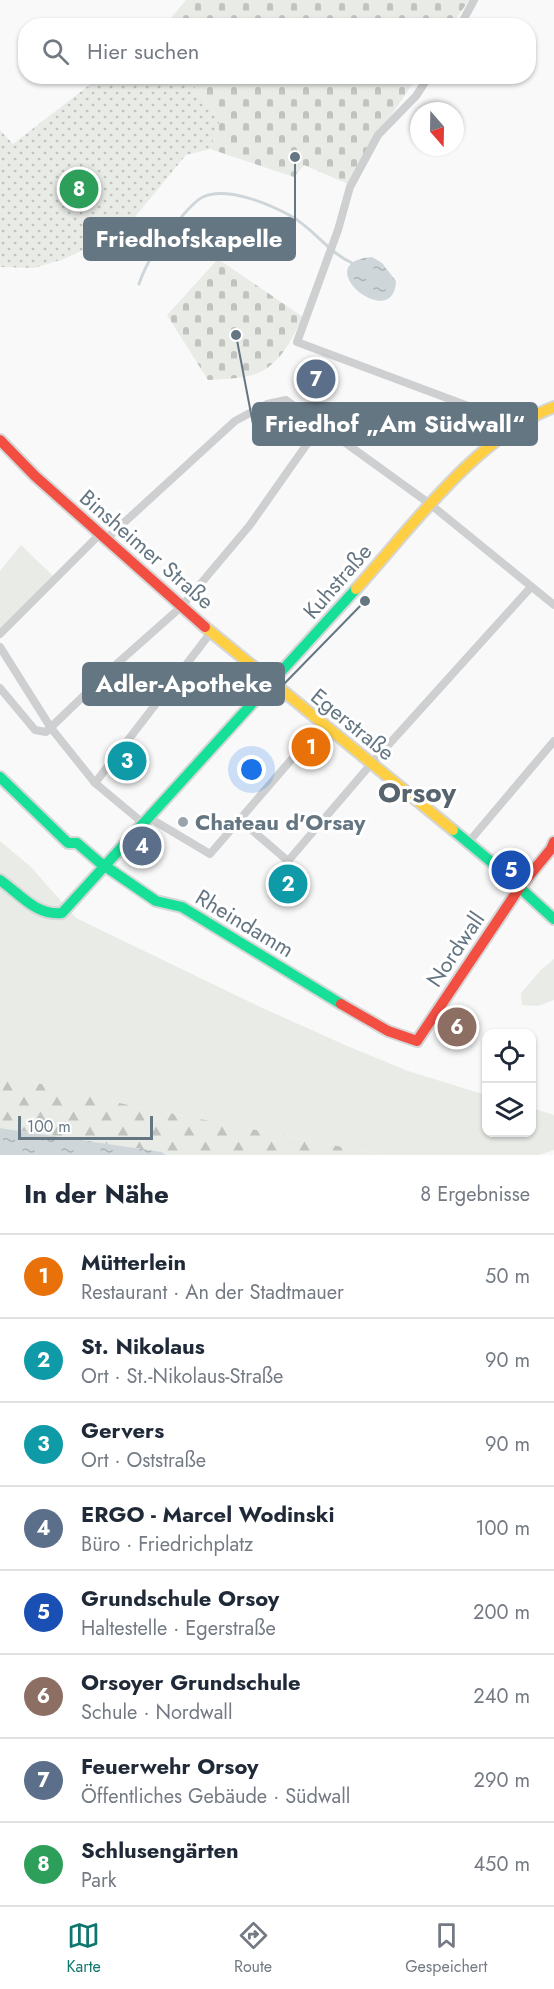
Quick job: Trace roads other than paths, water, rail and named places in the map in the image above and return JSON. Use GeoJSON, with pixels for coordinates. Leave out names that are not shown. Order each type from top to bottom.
{"type":"FeatureCollection","features":[{"type":"Feature","properties":{"kind":"main road","name":"Kuhstraße"},"geometry":{"type":"LineString","coordinates":[[0,880],[42,912],[55,915],[62,913],[273,682],[466,465],[512,430],[554,406]]}},
{"type":"Feature","properties":{"kind":"main road","name":"Binsheimer Straße"},"geometry":{"type":"LineString","coordinates":[[0,440],[35,476],[80,514],[102,537],[181,607],[273,682]]}},
{"type":"Feature","properties":{"kind":"main road","name":"Egerstraße"},"geometry":{"type":"LineString","coordinates":[[273,682],[520,887],[554,919]]}},
{"type":"Feature","properties":{"kind":"main road","name":"Rheindamm"},"geometry":{"type":"LineString","coordinates":[[0,777],[68,843],[77,843],[156,901],[182,907],[375,1023],[417,1041],[424,1033]]}},
{"type":"Feature","properties":{"kind":"main road","name":"Nordwall"},"geometry":{"type":"LineString","coordinates":[[424,1033],[460,974],[554,842]]}},
{"type":"Feature","properties":{"kind":"street"},"geometry":{"type":"LineString","coordinates":[[464,18],[474,0]]}},
{"type":"Feature","properties":{"kind":"street"},"geometry":{"type":"LineString","coordinates":[[424,84],[416,96],[378,135],[350,187],[331,249],[297,342],[495,416],[512,430]]}},
{"type":"Feature","properties":{"kind":"street"},"geometry":{"type":"LineString","coordinates":[[0,634],[102,537],[235,421],[267,404],[286,400],[430,504],[554,605]]}},
{"type":"Feature","properties":{"kind":"street"},"geometry":{"type":"LineString","coordinates":[[0,688],[35,730],[46,732],[51,728],[120,661],[181,607],[250,525],[321,424]]}},
{"type":"Feature","properties":{"kind":"street"},"geometry":{"type":"LineString","coordinates":[[239,819],[288,861],[531,587]]}},
{"type":"Feature","properties":{"kind":"street"},"geometry":{"type":"LineString","coordinates":[[95,783],[212,631]]}},
{"type":"Feature","properties":{"kind":"street"},"geometry":{"type":"LineString","coordinates":[[0,647],[51,728],[95,783],[146,820],[210,854],[322,724]]}},
{"type":"Feature","properties":{"kind":"street"},"geometry":{"type":"LineString","coordinates":[[467,844],[554,741]]}},
{"type":"Feature","properties":{"kind":"water"},"geometry":{"type":"Polygon","coordinates":[[[372,257],[382,263],[396,281],[392,296],[382,301],[370,298],[358,291],[350,281],[347,270],[354,262],[372,257]]]}},
{"type":"Feature","properties":{"kind":"water"},"geometry":{"type":"Polygon","coordinates":[[[0,1128],[162,1152],[166,1155],[0,1155],[0,1128]]]}},
{"type":"Feature","properties":{"kind":"waterway"},"geometry":{"type":"LineString","coordinates":[[139,284],[152,256],[182,216],[199,199],[213,194],[236,195],[282,211],[299,221],[336,253],[352,263]]}},
{"type":"Feature","properties":{"kind":"place","name":"Friedhofskapelle"},"geometry":{"type":"Point","coordinates":[295,157]}},
{"type":"Feature","properties":{"kind":"place","name":"Schlusengärten"},"geometry":{"type":"Point","coordinates":[79,189]}},
{"type":"Feature","properties":{"kind":"place","name":"Friedhof „Am Südwall“"},"geometry":{"type":"Point","coordinates":[236,335]}},
{"type":"Feature","properties":{"kind":"place","name":"Feuerwehr Orsoy"},"geometry":{"type":"Point","coordinates":[316,379]}},
{"type":"Feature","properties":{"kind":"place","name":"Adler-Apotheke"},"geometry":{"type":"Point","coordinates":[365,601]}},
{"type":"Feature","properties":{"kind":"place","name":"Mütterlein"},"geometry":{"type":"Point","coordinates":[311,747]}},
{"type":"Feature","properties":{"kind":"place","name":"Gervers"},"geometry":{"type":"Point","coordinates":[127,761]}},
{"type":"Feature","properties":{"kind":"place","name":"Chateau d'Orsay"},"geometry":{"type":"Point","coordinates":[183,822]}},
{"type":"Feature","properties":{"kind":"place","name":"ERGO - Marcel Wodinski"},"geometry":{"type":"Point","coordinates":[142,846]}},
{"type":"Feature","properties":{"kind":"place","name":"Grundschule Orsoy"},"geometry":{"type":"Point","coordinates":[511,870]}},
{"type":"Feature","properties":{"kind":"place","name":"St. Nikolaus"},"geometry":{"type":"Point","coordinates":[288,884]}},
{"type":"Feature","properties":{"kind":"place","name":"Orsoyer Grundschule"},"geometry":{"type":"Point","coordinates":[457,1027]}},
{"type":"Feature","properties":{"kind":"district","name":"Orsoy"},"geometry":{"type":"Point","coordinates":[417,792]}}]}
